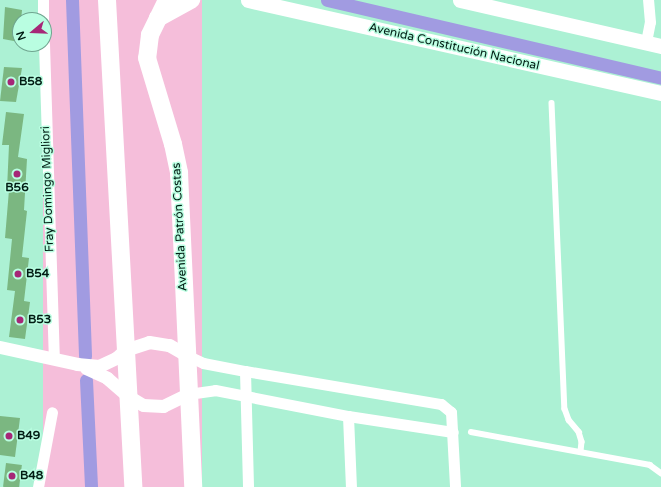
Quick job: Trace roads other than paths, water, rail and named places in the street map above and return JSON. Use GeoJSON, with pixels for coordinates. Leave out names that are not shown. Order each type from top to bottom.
{"type":"FeatureCollection","features":[{"type":"Feature","properties":{"kind":"highway"},"geometry":{"type":"LineString","coordinates":[[107,0],[133,487]]}},
{"type":"Feature","properties":{"kind":"highway","name":"Avenida Patrón Costas"},"geometry":{"type":"LineString","coordinates":[[167,0],[150,35],[147,58],[177,158],[193,487]]}},
{"type":"Feature","properties":{"kind":"highway"},"geometry":{"type":"LineString","coordinates":[[158,18],[191,0]]}},
{"type":"Feature","properties":{"kind":"main road","name":"Avenida Constitución Nacional"},"geometry":{"type":"LineString","coordinates":[[248,0],[661,93]]}},
{"type":"Feature","properties":{"kind":"main road"},"geometry":{"type":"LineString","coordinates":[[460,0],[661,46]]}},
{"type":"Feature","properties":{"kind":"street"},"geometry":{"type":"LineString","coordinates":[[42,0],[43,12]]}},
{"type":"Feature","properties":{"kind":"street"},"geometry":{"type":"LineString","coordinates":[[646,42],[650,22],[648,0]]}},
{"type":"Feature","properties":{"kind":"street","name":"Fray Domingo Migliori"},"geometry":{"type":"LineString","coordinates":[[44,52],[54,359]]}},
{"type":"Feature","properties":{"kind":"street"},"geometry":{"type":"LineString","coordinates":[[0,347],[77,364],[98,366],[116,358],[125,350],[139,344],[159,342],[203,362],[245,371],[441,404],[451,412],[455,487]]}},
{"type":"Feature","properties":{"kind":"street"},"geometry":{"type":"LineString","coordinates":[[77,364],[107,378],[137,402],[152,407],[170,404],[188,394],[214,390],[348,416],[453,432]]}},
{"type":"Feature","properties":{"kind":"street"},"geometry":{"type":"LineString","coordinates":[[245,371],[248,487]]}},
{"type":"Feature","properties":{"kind":"street"},"geometry":{"type":"LineString","coordinates":[[38,487],[52,412]]}},
{"type":"Feature","properties":{"kind":"street"},"geometry":{"type":"LineString","coordinates":[[348,416],[351,487]]}},
{"type":"Feature","properties":{"kind":"lane"},"geometry":{"type":"LineString","coordinates":[[552,103],[565,408],[569,420],[579,432],[582,442],[581,452]]}},
{"type":"Feature","properties":{"kind":"lane"},"geometry":{"type":"LineString","coordinates":[[471,432],[650,465],[661,473]]}},
{"type":"Feature","properties":{"kind":"waterway"},"geometry":{"type":"LineString","coordinates":[[72,0],[85,356]]}},
{"type":"Feature","properties":{"kind":"waterway"},"geometry":{"type":"LineString","coordinates":[[327,0],[661,78]]}},
{"type":"Feature","properties":{"kind":"waterway"},"geometry":{"type":"LineString","coordinates":[[86,380],[91,487]]}},
{"type":"Feature","properties":{"kind":"place","name":"B58"},"geometry":{"type":"Point","coordinates":[11,82]}},
{"type":"Feature","properties":{"kind":"place","name":"B56"},"geometry":{"type":"Point","coordinates":[17,174]}},
{"type":"Feature","properties":{"kind":"place","name":"B54"},"geometry":{"type":"Point","coordinates":[18,274]}},
{"type":"Feature","properties":{"kind":"place","name":"B53"},"geometry":{"type":"Point","coordinates":[20,320]}},
{"type":"Feature","properties":{"kind":"place","name":"B49"},"geometry":{"type":"Point","coordinates":[9,436]}},
{"type":"Feature","properties":{"kind":"place","name":"B48"},"geometry":{"type":"Point","coordinates":[12,476]}}]}
